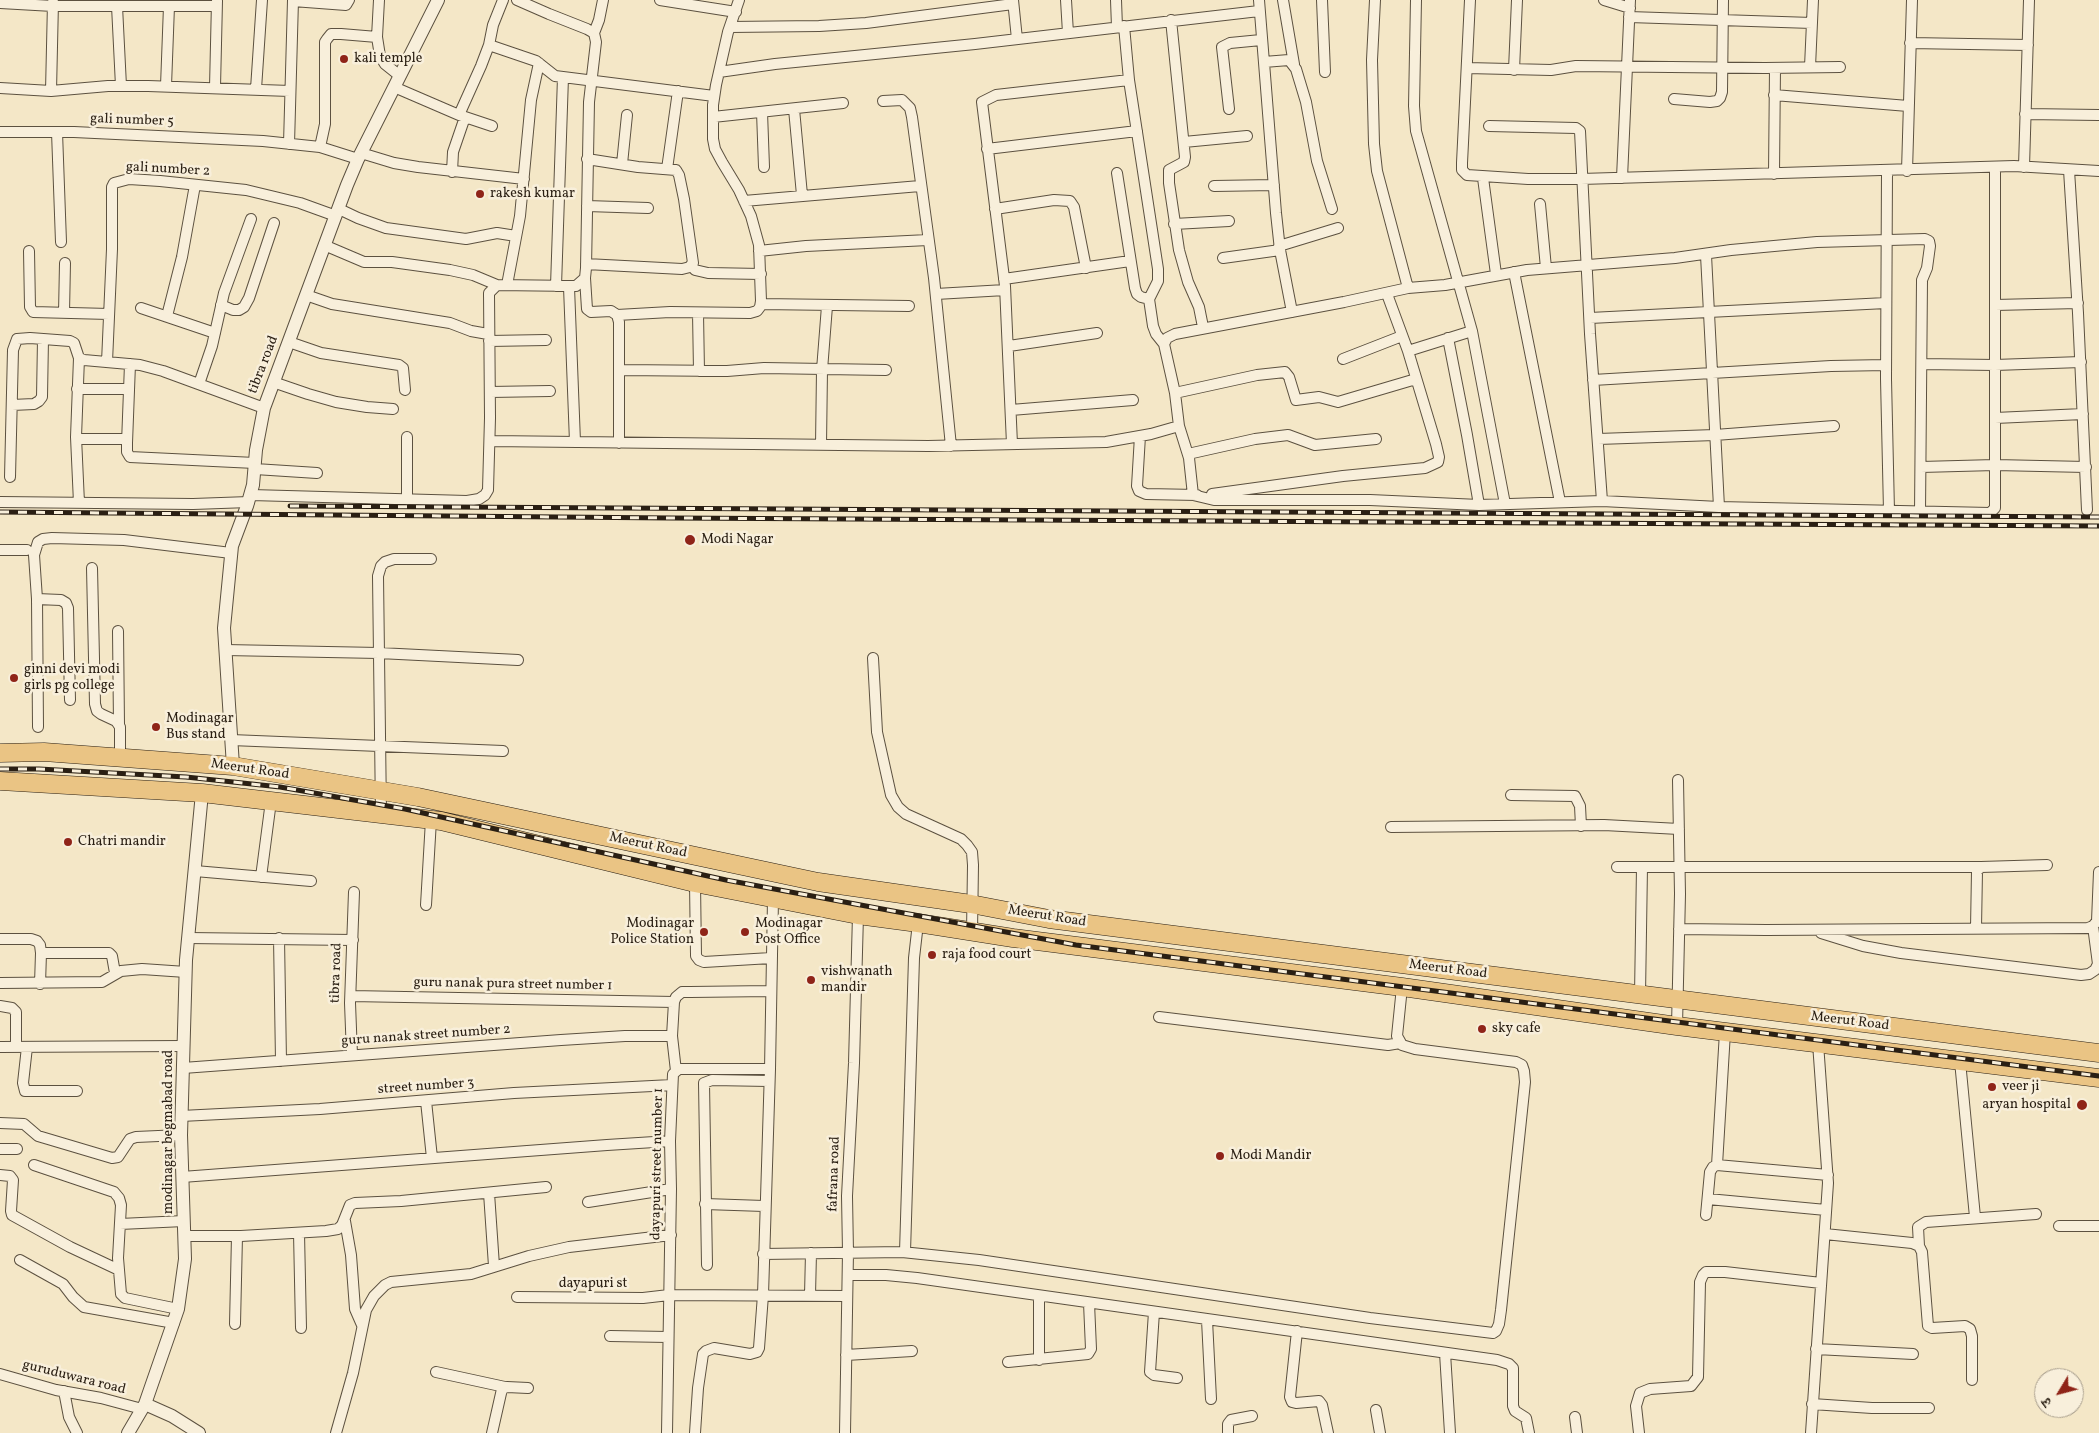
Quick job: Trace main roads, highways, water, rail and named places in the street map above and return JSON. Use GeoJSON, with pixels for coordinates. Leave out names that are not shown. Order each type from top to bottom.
{"type":"FeatureCollection","features":[{"type":"Feature","properties":{"kind":"highway","name":"Meerut Road"},"geometry":{"type":"LineString","coordinates":[[0,753],[44,752],[232,766],[418,797],[818,882],[971,904],[1037,917],[2099,1054]]}},
{"type":"Feature","properties":{"kind":"highway","name":"Meerut Road"},"geometry":{"type":"LineString","coordinates":[[0,781],[202,793],[431,820],[695,883],[858,915],[1035,941],[1402,987],[1677,1026],[2099,1078]]}},
{"type":"Feature","properties":{"kind":"highway"},"geometry":{"type":"LineString","coordinates":[[1035,941],[1037,917]]}},
{"type":"Feature","properties":{"kind":"railway"},"geometry":{"type":"LineString","coordinates":[[290,506],[2099,517]]}},
{"type":"Feature","properties":{"kind":"railway"},"geometry":{"type":"LineString","coordinates":[[0,512],[671,518],[2099,526]]}},
{"type":"Feature","properties":{"kind":"railway"},"geometry":{"type":"LineString","coordinates":[[0,769],[39,769],[186,777],[280,787],[405,809],[726,880],[1076,945],[2099,1076]]}},
{"type":"Feature","properties":{"kind":"place","name":"kali temple"},"geometry":{"type":"Point","coordinates":[344,59]}},
{"type":"Feature","properties":{"kind":"place","name":"rakesh kumar"},"geometry":{"type":"Point","coordinates":[480,194]}},
{"type":"Feature","properties":{"kind":"place","name":"Modi Nagar"},"geometry":{"type":"Point","coordinates":[690,540]}},
{"type":"Feature","properties":{"kind":"place","name":"ginni devi modi girls pg college"},"geometry":{"type":"Point","coordinates":[14,678]}},
{"type":"Feature","properties":{"kind":"place","name":"Modinagar Bus stand"},"geometry":{"type":"Point","coordinates":[156,727]}},
{"type":"Feature","properties":{"kind":"place","name":"Chatri mandir"},"geometry":{"type":"Point","coordinates":[68,842]}},
{"type":"Feature","properties":{"kind":"place","name":"Modinagar Police Station"},"geometry":{"type":"Point","coordinates":[704,932]}},
{"type":"Feature","properties":{"kind":"place","name":"Modinagar Post Office"},"geometry":{"type":"Point","coordinates":[745,932]}},
{"type":"Feature","properties":{"kind":"place","name":"raja food court"},"geometry":{"type":"Point","coordinates":[932,955]}},
{"type":"Feature","properties":{"kind":"place","name":"vishwanath mandir"},"geometry":{"type":"Point","coordinates":[811,980]}},
{"type":"Feature","properties":{"kind":"place","name":"sky cafe"},"geometry":{"type":"Point","coordinates":[1482,1029]}},
{"type":"Feature","properties":{"kind":"place","name":"veer ji"},"geometry":{"type":"Point","coordinates":[1992,1087]}},
{"type":"Feature","properties":{"kind":"place","name":"aryan hospital"},"geometry":{"type":"Point","coordinates":[2082,1105]}},
{"type":"Feature","properties":{"kind":"place","name":"Modi Mandir"},"geometry":{"type":"Point","coordinates":[1220,1156]}}]}
